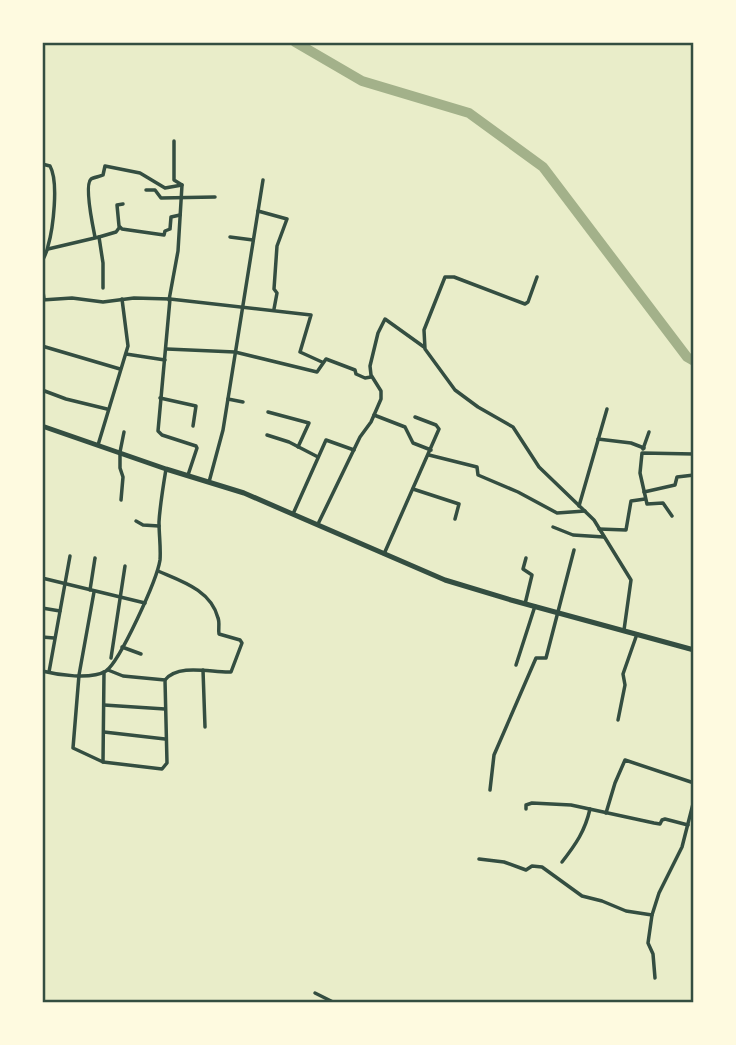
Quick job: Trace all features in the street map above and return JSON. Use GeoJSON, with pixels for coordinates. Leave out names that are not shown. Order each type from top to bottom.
{"type":"FeatureCollection","features":[{"type":"Feature","properties":{"kind":"main road"},"geometry":{"type":"LineString","coordinates":[[42,426],[244,493],[445,580],[693,648]]}},
{"type":"Feature","properties":{"kind":"street"},"geometry":{"type":"LineString","coordinates":[[174,141],[174,180],[182,185]]}},
{"type":"Feature","properties":{"kind":"street"},"geometry":{"type":"LineString","coordinates":[[42,164],[50,166],[54,175],[48,249],[42,262]]}},
{"type":"Feature","properties":{"kind":"street"},"geometry":{"type":"LineString","coordinates":[[103,288],[103,263],[88,191],[92,178],[103,175],[105,166],[140,173],[165,188],[182,185]]}},
{"type":"Feature","properties":{"kind":"street"},"geometry":{"type":"LineString","coordinates":[[209,482],[223,429],[263,180]]}},
{"type":"Feature","properties":{"kind":"street"},"geometry":{"type":"LineString","coordinates":[[182,185],[178,251],[169,299],[159,433],[196,446],[188,475]]}},
{"type":"Feature","properties":{"kind":"street"},"geometry":{"type":"LineString","coordinates":[[146,190],[155,190],[161,198],[215,197]]}},
{"type":"Feature","properties":{"kind":"street"},"geometry":{"type":"LineString","coordinates":[[48,249],[116,232],[119,228],[117,205],[122,204]]}},
{"type":"Feature","properties":{"kind":"street"},"geometry":{"type":"LineString","coordinates":[[258,211],[287,219],[277,246],[274,290],[277,293],[274,310]]}},
{"type":"Feature","properties":{"kind":"street"},"geometry":{"type":"LineString","coordinates":[[119,228],[164,235],[165,231],[170,229],[171,218],[180,215]]}},
{"type":"Feature","properties":{"kind":"street"},"geometry":{"type":"LineString","coordinates":[[230,237],[253,240]]}},
{"type":"Feature","properties":{"kind":"street"},"geometry":{"type":"LineString","coordinates":[[425,349],[424,330],[445,277],[454,276],[524,304],[528,302],[537,277]]}},
{"type":"Feature","properties":{"kind":"street"},"geometry":{"type":"LineString","coordinates":[[42,284],[43,300],[72,298],[103,302],[122,299],[169,299],[311,315],[300,352],[322,362]]}},
{"type":"Feature","properties":{"kind":"street"},"geometry":{"type":"LineString","coordinates":[[98,445],[128,346],[122,299]]}},
{"type":"Feature","properties":{"kind":"street"},"geometry":{"type":"LineString","coordinates":[[317,524],[374,415],[382,394],[372,377],[370,363],[385,318],[425,349],[441,374],[462,396],[513,427],[522,437],[531,457],[600,529],[631,579],[624,630]]}},
{"type":"Feature","properties":{"kind":"street"},"geometry":{"type":"LineString","coordinates":[[42,346],[120,370]]}},
{"type":"Feature","properties":{"kind":"street"},"geometry":{"type":"LineString","coordinates":[[167,349],[236,352],[317,372],[326,359],[355,370],[361,377],[372,377]]}},
{"type":"Feature","properties":{"kind":"street"},"geometry":{"type":"LineString","coordinates":[[126,354],[165,360]]}},
{"type":"Feature","properties":{"kind":"street"},"geometry":{"type":"LineString","coordinates":[[42,390],[108,409]]}},
{"type":"Feature","properties":{"kind":"street"},"geometry":{"type":"LineString","coordinates":[[160,398],[196,406],[193,426]]}},
{"type":"Feature","properties":{"kind":"street"},"geometry":{"type":"LineString","coordinates":[[228,398],[243,402]]}},
{"type":"Feature","properties":{"kind":"street"},"geometry":{"type":"LineString","coordinates":[[579,506],[607,408]]}},
{"type":"Feature","properties":{"kind":"street"},"geometry":{"type":"LineString","coordinates":[[268,412],[309,423],[298,447]]}},
{"type":"Feature","properties":{"kind":"street"},"geometry":{"type":"LineString","coordinates":[[374,415],[405,427],[413,443],[430,453],[477,467],[478,475],[557,513],[585,511]]}},
{"type":"Feature","properties":{"kind":"street"},"geometry":{"type":"LineString","coordinates":[[384,554],[430,453],[439,426],[415,418]]}},
{"type":"Feature","properties":{"kind":"street"},"geometry":{"type":"LineString","coordinates":[[121,500],[123,477],[120,452],[124,432]]}},
{"type":"Feature","properties":{"kind":"street"},"geometry":{"type":"LineString","coordinates":[[649,432],[640,473],[643,492],[648,505],[663,504],[672,516]]}},
{"type":"Feature","properties":{"kind":"street"},"geometry":{"type":"LineString","coordinates":[[267,435],[317,457]]}},
{"type":"Feature","properties":{"kind":"street"},"geometry":{"type":"LineString","coordinates":[[598,439],[631,443],[643,451],[694,454]]}},
{"type":"Feature","properties":{"kind":"street"},"geometry":{"type":"LineString","coordinates":[[293,514],[326,440],[354,450]]}},
{"type":"Feature","properties":{"kind":"street"},"geometry":{"type":"LineString","coordinates":[[103,762],[106,671],[145,603],[158,570],[159,526],[166,469]]}},
{"type":"Feature","properties":{"kind":"street"},"geometry":{"type":"LineString","coordinates":[[643,492],[675,485],[677,477],[694,475]]}},
{"type":"Feature","properties":{"kind":"street"},"geometry":{"type":"LineString","coordinates":[[413,489],[459,504],[455,519]]}},
{"type":"Feature","properties":{"kind":"street"},"geometry":{"type":"LineString","coordinates":[[600,529],[626,530],[631,501],[645,499]]}},
{"type":"Feature","properties":{"kind":"street"},"geometry":{"type":"LineString","coordinates":[[135,521],[143,525],[159,526]]}},
{"type":"Feature","properties":{"kind":"street"},"geometry":{"type":"LineString","coordinates":[[553,527],[573,535],[604,537]]}},
{"type":"Feature","properties":{"kind":"street"},"geometry":{"type":"LineString","coordinates":[[490,790],[494,755],[536,658],[545,659],[574,550]]}},
{"type":"Feature","properties":{"kind":"street"},"geometry":{"type":"LineString","coordinates":[[49,673],[70,556]]}},
{"type":"Feature","properties":{"kind":"street"},"geometry":{"type":"LineString","coordinates":[[95,558],[79,675],[73,748],[103,762],[162,769],[167,763],[166,680],[173,673],[203,670],[231,672],[242,641],[219,634],[215,609],[204,595],[158,570]]}},
{"type":"Feature","properties":{"kind":"street"},"geometry":{"type":"LineString","coordinates":[[525,604],[533,575],[523,569],[526,558]]}},
{"type":"Feature","properties":{"kind":"street"},"geometry":{"type":"LineString","coordinates":[[111,658],[125,566]]}},
{"type":"Feature","properties":{"kind":"street"},"geometry":{"type":"LineString","coordinates":[[42,578],[145,603]]}},
{"type":"Feature","properties":{"kind":"street"},"geometry":{"type":"LineString","coordinates":[[516,665],[535,606]]}},
{"type":"Feature","properties":{"kind":"street"},"geometry":{"type":"LineString","coordinates":[[42,608],[60,611]]}},
{"type":"Feature","properties":{"kind":"street"},"geometry":{"type":"LineString","coordinates":[[618,720],[625,685],[623,674],[637,634]]}},
{"type":"Feature","properties":{"kind":"street"},"geometry":{"type":"LineString","coordinates":[[42,637],[55,638]]}},
{"type":"Feature","properties":{"kind":"street"},"geometry":{"type":"LineString","coordinates":[[121,647],[141,654]]}},
{"type":"Feature","properties":{"kind":"street"},"geometry":{"type":"LineString","coordinates":[[203,670],[205,727]]}},
{"type":"Feature","properties":{"kind":"street"},"geometry":{"type":"LineString","coordinates":[[42,671],[62,676],[106,671],[123,676],[166,680]]}},
{"type":"Feature","properties":{"kind":"street"},"geometry":{"type":"LineString","coordinates":[[104,705],[165,709]]}},
{"type":"Feature","properties":{"kind":"street"},"geometry":{"type":"LineString","coordinates":[[104,732],[165,738]]}},
{"type":"Feature","properties":{"kind":"street"},"geometry":{"type":"LineString","coordinates":[[606,813],[625,760],[694,783]]}},
{"type":"Feature","properties":{"kind":"street"},"geometry":{"type":"LineString","coordinates":[[655,978],[653,954],[648,943],[652,915],[659,893],[682,847],[694,800]]}},
{"type":"Feature","properties":{"kind":"street"},"geometry":{"type":"LineString","coordinates":[[526,809],[526,804],[539,802],[590,809],[659,824],[665,818],[688,825]]}},
{"type":"Feature","properties":{"kind":"street"},"geometry":{"type":"LineString","coordinates":[[562,862],[578,843],[586,827],[590,809]]}},
{"type":"Feature","properties":{"kind":"street"},"geometry":{"type":"LineString","coordinates":[[479,859],[504,862],[526,870],[532,866],[542,867],[582,896],[626,911],[652,915]]}},
{"type":"Feature","properties":{"kind":"street"},"geometry":{"type":"LineString","coordinates":[[315,993],[335,1003]]}},
{"type":"Feature","properties":{"kind":"waterway"},"geometry":{"type":"LineString","coordinates":[[295,42],[362,81],[469,113],[543,167],[687,357],[694,361]]}}]}
